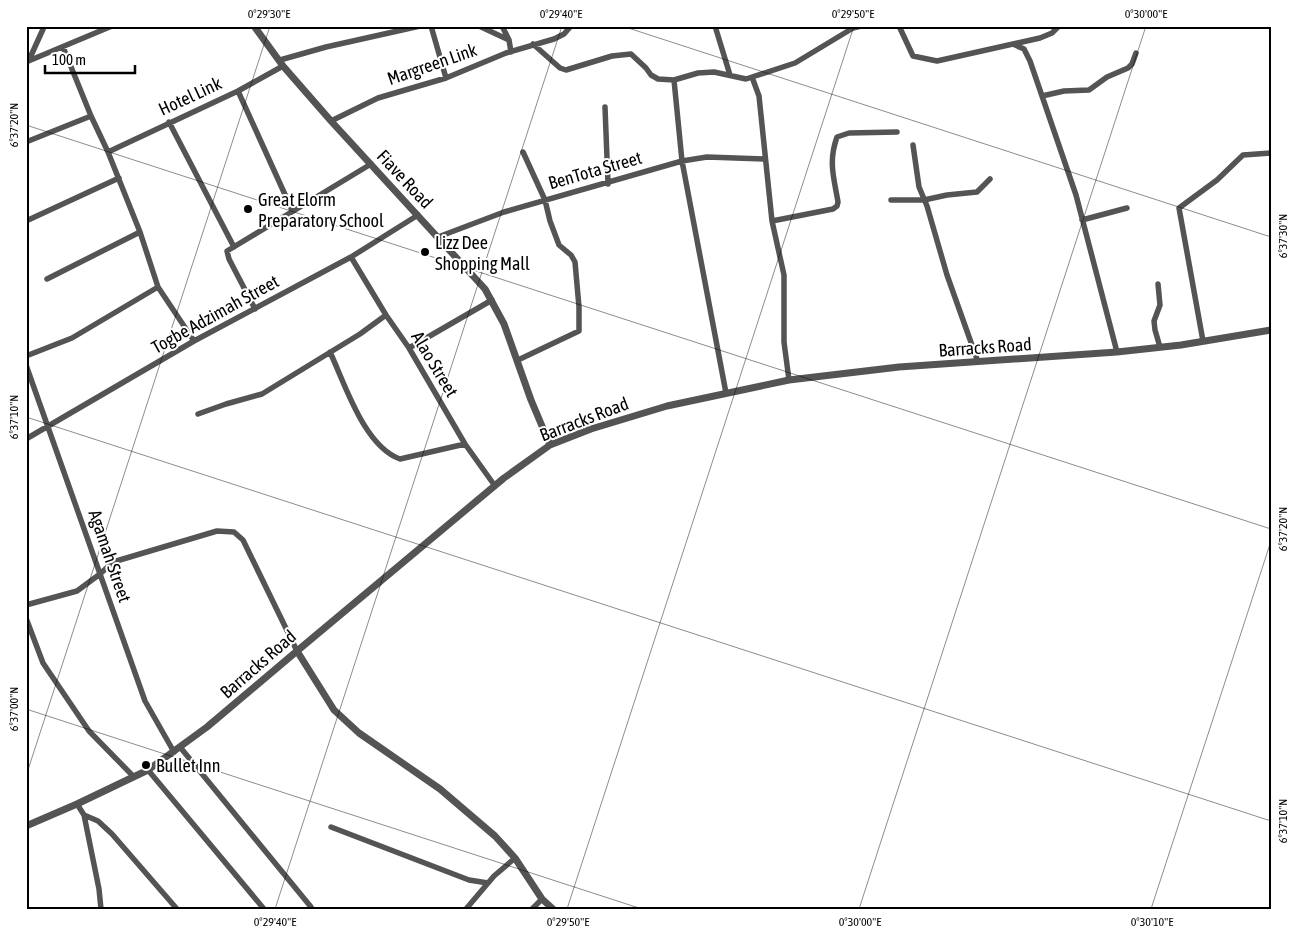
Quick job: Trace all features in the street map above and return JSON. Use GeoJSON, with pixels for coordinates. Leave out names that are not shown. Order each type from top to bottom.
{"type":"FeatureCollection","features":[{"type":"Feature","properties":{"kind":"street"},"geometry":{"type":"LineString","coordinates":[[28,61],[112,26]]}},
{"type":"Feature","properties":{"kind":"street","name":"Fiave Road"},"geometry":{"type":"LineString","coordinates":[[254,26],[282,63],[331,121],[438,237],[492,300],[504,324],[531,400],[550,445]]}},
{"type":"Feature","properties":{"kind":"street","name":"Hotel Link"},"geometry":{"type":"LineString","coordinates":[[108,152],[238,91],[282,63],[326,47],[420,26]]}},
{"type":"Feature","properties":{"kind":"street"},"geometry":{"type":"LineString","coordinates":[[431,26],[446,78]]}},
{"type":"Feature","properties":{"kind":"street"},"geometry":{"type":"LineString","coordinates":[[480,26],[509,40]]}},
{"type":"Feature","properties":{"kind":"street"},"geometry":{"type":"LineString","coordinates":[[502,26],[509,40],[511,52]]}},
{"type":"Feature","properties":{"kind":"street","name":"Margreen Link"},"geometry":{"type":"LineString","coordinates":[[331,121],[378,98],[446,78],[533,44],[554,39],[564,34],[571,26]]}},
{"type":"Feature","properties":{"kind":"street"},"geometry":{"type":"LineString","coordinates":[[716,26],[730,75]]}},
{"type":"Feature","properties":{"kind":"street"},"geometry":{"type":"LineString","coordinates":[[533,44],[560,68],[566,70],[612,56],[631,54],[651,75],[658,79],[674,80],[714,72],[746,79],[795,63],[853,28],[861,26]]}},
{"type":"Feature","properties":{"kind":"street"},"geometry":{"type":"LineString","coordinates":[[899,26],[912,56],[937,61],[1047,36],[1058,27]]}},
{"type":"Feature","properties":{"kind":"street"},"geometry":{"type":"LineString","coordinates":[[28,61],[44,27]]}},
{"type":"Feature","properties":{"kind":"street"},"geometry":{"type":"LineString","coordinates":[[1013,44],[1024,49],[1027,54],[1076,195],[1117,352]]}},
{"type":"Feature","properties":{"kind":"street"},"geometry":{"type":"LineString","coordinates":[[63,47],[119,178],[140,232],[158,287],[194,340]]}},
{"type":"Feature","properties":{"kind":"street"},"geometry":{"type":"LineString","coordinates":[[1042,96],[1064,91],[1089,90],[1107,77],[1128,68],[1132,64],[1136,53]]}},
{"type":"Feature","properties":{"kind":"street"},"geometry":{"type":"LineString","coordinates":[[752,77],[759,96],[772,221],[784,275],[784,342],[789,380]]}},
{"type":"Feature","properties":{"kind":"street"},"geometry":{"type":"LineString","coordinates":[[674,80],[682,161],[726,393]]}},
{"type":"Feature","properties":{"kind":"street"},"geometry":{"type":"LineString","coordinates":[[238,91],[292,210]]}},
{"type":"Feature","properties":{"kind":"street"},"geometry":{"type":"LineString","coordinates":[[605,107],[608,184]]}},
{"type":"Feature","properties":{"kind":"street"},"geometry":{"type":"LineString","coordinates":[[26,142],[91,116]]}},
{"type":"Feature","properties":{"kind":"street"},"geometry":{"type":"LineString","coordinates":[[169,122],[234,247]]}},
{"type":"Feature","properties":{"kind":"street"},"geometry":{"type":"LineString","coordinates":[[772,221],[833,209],[837,206],[838,202],[831,164],[833,148],[837,138],[850,134],[897,132]]}},
{"type":"Feature","properties":{"kind":"street"},"geometry":{"type":"LineString","coordinates":[[913,145],[919,188],[978,362]]}},
{"type":"Feature","properties":{"kind":"street"},"geometry":{"type":"LineString","coordinates":[[518,360],[560,342],[579,331],[575,262],[571,255],[559,245],[545,200],[523,152]]}},
{"type":"Feature","properties":{"kind":"street"},"geometry":{"type":"LineString","coordinates":[[1203,341],[1179,208],[1217,180],[1243,155],[1271,153]]}},
{"type":"Feature","properties":{"kind":"street","name":"BenTota Street"},"geometry":{"type":"LineString","coordinates":[[438,237],[504,212],[608,184],[682,161],[707,157],[765,159]]}},
{"type":"Feature","properties":{"kind":"street"},"geometry":{"type":"LineString","coordinates":[[255,309],[227,251],[370,164]]}},
{"type":"Feature","properties":{"kind":"street"},"geometry":{"type":"LineString","coordinates":[[26,221],[119,178]]}},
{"type":"Feature","properties":{"kind":"street"},"geometry":{"type":"LineString","coordinates":[[891,200],[924,200],[947,195],[977,192],[990,179]]}},
{"type":"Feature","properties":{"kind":"street"},"geometry":{"type":"LineString","coordinates":[[1082,220],[1127,208]]}},
{"type":"Feature","properties":{"kind":"street","name":"Togbe Adzimah Street"},"geometry":{"type":"LineString","coordinates":[[26,439],[194,340],[351,257],[418,215]]}},
{"type":"Feature","properties":{"kind":"street"},"geometry":{"type":"LineString","coordinates":[[47,278],[140,232]]}},
{"type":"Feature","properties":{"kind":"street","name":"Alao Street"},"geometry":{"type":"LineString","coordinates":[[351,257],[386,316],[409,348],[465,444],[495,486]]}},
{"type":"Feature","properties":{"kind":"street"},"geometry":{"type":"LineString","coordinates":[[1158,284],[1160,305],[1154,321],[1160,347]]}},
{"type":"Feature","properties":{"kind":"street"},"geometry":{"type":"LineString","coordinates":[[26,356],[72,338],[158,287]]}},
{"type":"Feature","properties":{"kind":"street"},"geometry":{"type":"LineString","coordinates":[[409,348],[492,300]]}},
{"type":"Feature","properties":{"kind":"street"},"geometry":{"type":"LineString","coordinates":[[198,414],[262,394],[386,316]]}},
{"type":"Feature","properties":{"kind":"street","name":"Barracks Road"},"geometry":{"type":"LineString","coordinates":[[26,826],[134,778],[177,750],[495,486],[550,445],[590,429],[667,406],[789,380],[856,371],[1117,352],[1271,330]]}},
{"type":"Feature","properties":{"kind":"street"},"geometry":{"type":"LineString","coordinates":[[330,352],[365,428],[382,448],[400,459],[465,444]]}},
{"type":"Feature","properties":{"kind":"street","name":"Agamah Street"},"geometry":{"type":"LineString","coordinates":[[26,365],[145,701],[177,750],[311,907]]}},
{"type":"Feature","properties":{"kind":"street"},"geometry":{"type":"LineString","coordinates":[[26,605],[77,591],[113,562],[217,531],[234,532],[243,540],[297,650],[334,710],[374,744],[440,789],[495,836],[516,858],[542,899],[553,909]]}},
{"type":"Feature","properties":{"kind":"street"},"geometry":{"type":"LineString","coordinates":[[26,618],[43,663],[89,731],[134,778]]}},
{"type":"Feature","properties":{"kind":"street"},"geometry":{"type":"LineString","coordinates":[[148,770],[264,909]]}},
{"type":"Feature","properties":{"kind":"street"},"geometry":{"type":"LineString","coordinates":[[77,804],[84,815],[99,889],[101,909]]}},
{"type":"Feature","properties":{"kind":"street"},"geometry":{"type":"LineString","coordinates":[[84,815],[98,821],[112,834],[177,909]]}},
{"type":"Feature","properties":{"kind":"street"},"geometry":{"type":"LineString","coordinates":[[331,827],[469,880],[488,883]]}},
{"type":"Feature","properties":{"kind":"street"},"geometry":{"type":"LineString","coordinates":[[466,909],[488,883],[516,858]]}},
{"type":"Feature","properties":{"kind":"street"},"geometry":{"type":"LineString","coordinates":[[532,909],[542,899]]}},
{"type":"Feature","properties":{"kind":"place","name":"Great Elorm Preparatory School"},"geometry":{"type":"Point","coordinates":[248,209]}},
{"type":"Feature","properties":{"kind":"place","name":"Lizz Dee Shopping Mall"},"geometry":{"type":"Point","coordinates":[425,252]}},
{"type":"Feature","properties":{"kind":"place","name":"Bullet Inn"},"geometry":{"type":"Point","coordinates":[146,765]}}]}
